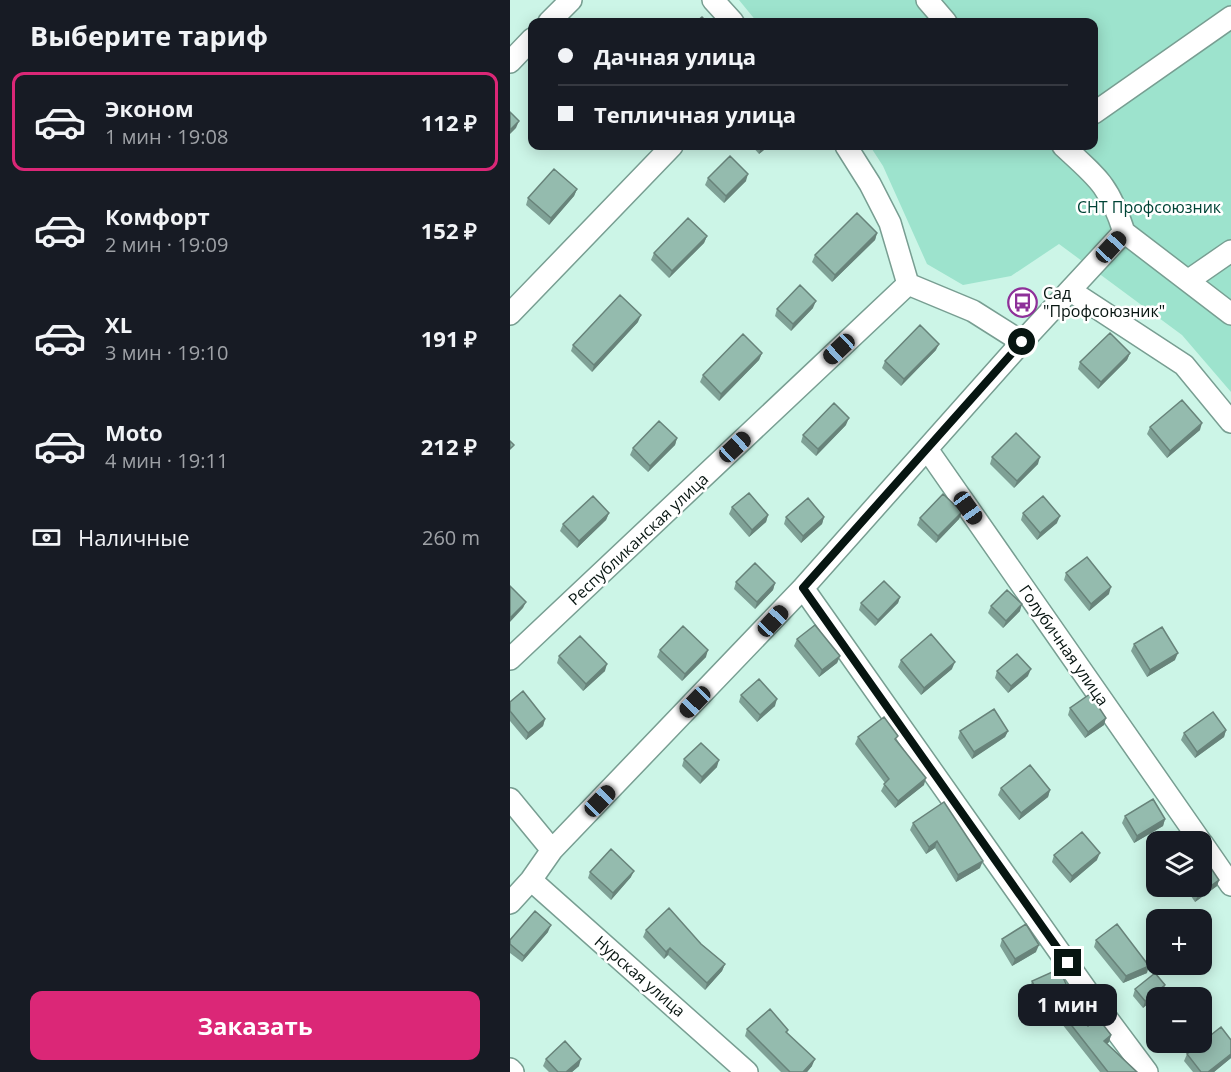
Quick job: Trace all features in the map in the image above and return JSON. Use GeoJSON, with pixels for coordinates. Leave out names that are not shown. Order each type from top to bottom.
{"type":"FeatureCollection","features":[{"type":"Feature","properties":{"kind":"street"},"geometry":{"type":"LineString","coordinates":[[553,18],[572,0]]}},
{"type":"Feature","properties":{"kind":"street"},"geometry":{"type":"LineString","coordinates":[[712,0],[729,18]]}},
{"type":"Feature","properties":{"kind":"street"},"geometry":{"type":"LineString","coordinates":[[927,0],[943,18]]}},
{"type":"Feature","properties":{"kind":"street"},"geometry":{"type":"LineString","coordinates":[[1098,110],[1231,17]]}},
{"type":"Feature","properties":{"kind":"street"},"geometry":{"type":"LineString","coordinates":[[510,62],[528,43]]}},
{"type":"Feature","properties":{"kind":"street"},"geometry":{"type":"LineString","coordinates":[[510,314],[668,150]]}},
{"type":"Feature","properties":{"kind":"street"},"geometry":{"type":"LineString","coordinates":[[849,150],[870,184],[890,223],[908,284],[973,310],[1022,342]]}},
{"type":"Feature","properties":{"kind":"street"},"geometry":{"type":"LineString","coordinates":[[1067,150],[1103,183],[1114,201],[1124,232],[1189,280],[1231,315]]}},
{"type":"Feature","properties":{"kind":"street"},"geometry":{"type":"LineString","coordinates":[[510,903],[531,880],[552,850],[803,588],[1022,342],[1124,232]]}},
{"type":"Feature","properties":{"kind":"street"},"geometry":{"type":"LineString","coordinates":[[1189,280],[1231,251]]}},
{"type":"Feature","properties":{"kind":"street","name":"Республиканская улица"},"geometry":{"type":"LineString","coordinates":[[510,659],[908,284]]}},
{"type":"Feature","properties":{"kind":"street"},"geometry":{"type":"LineString","coordinates":[[1071,291],[1184,365],[1231,422]]}},
{"type":"Feature","properties":{"kind":"street","name":"Голубичная улица"},"geometry":{"type":"LineString","coordinates":[[927,449],[1193,831]]}},
{"type":"Feature","properties":{"kind":"street"},"geometry":{"type":"LineString","coordinates":[[803,588],[1094,1001],[1147,1072]]}},
{"type":"Feature","properties":{"kind":"street"},"geometry":{"type":"LineString","coordinates":[[510,799],[552,850]]}},
{"type":"Feature","properties":{"kind":"street","name":"Голубичная улица"},"geometry":{"type":"LineString","coordinates":[[1212,858],[1231,885]]}},
{"type":"Feature","properties":{"kind":"street","name":"Нурская улица"},"geometry":{"type":"LineString","coordinates":[[531,880],[747,1072]]}},
{"type":"Feature","properties":{"kind":"green space","name":"СНТ Профсоюзник"},"geometry":{"type":"Polygon","coordinates":[[[739,0],[1231,0],[1231,392],[1182,335],[1059,244],[1011,276],[963,285],[927,264],[883,166],[873,150],[1098,150],[1098,18],[754,18],[739,0]]]}},
{"type":"Feature","properties":{"kind":"building"},"geometry":{"type":"Polygon","coordinates":[[[510,112],[519,121],[510,130],[510,112]]]}},
{"type":"Feature","properties":{"kind":"building"},"geometry":{"type":"Polygon","coordinates":[[[730,156],[748,174],[726,196],[708,178],[730,156]]]}},
{"type":"Feature","properties":{"kind":"building"},"geometry":{"type":"Polygon","coordinates":[[[554,169],[577,189],[551,218],[528,198],[554,169]]]}},
{"type":"Feature","properties":{"kind":"building"},"geometry":{"type":"Polygon","coordinates":[[[857,213],[877,233],[835,275],[815,255],[857,213]]]}},
{"type":"Feature","properties":{"kind":"building"},"geometry":{"type":"Polygon","coordinates":[[[688,218],[707,236],[672,271],[654,253],[688,218]]]}},
{"type":"Feature","properties":{"kind":"building"},"geometry":{"type":"Polygon","coordinates":[[[800,285],[816,301],[793,324],[777,309],[800,285]]]}},
{"type":"Feature","properties":{"kind":"building"},"geometry":{"type":"Polygon","coordinates":[[[620,295],[641,315],[594,365],[573,345],[620,295]]]}},
{"type":"Feature","properties":{"kind":"building"},"geometry":{"type":"Polygon","coordinates":[[[920,325],[939,344],[904,379],[885,361],[920,325]]]}},
{"type":"Feature","properties":{"kind":"building"},"geometry":{"type":"Polygon","coordinates":[[[1110,333],[1130,353],[1101,382],[1080,362],[1110,333]]]}},
{"type":"Feature","properties":{"kind":"building"},"geometry":{"type":"Polygon","coordinates":[[[743,334],[762,353],[721,394],[703,375],[743,334]]]}},
{"type":"Feature","properties":{"kind":"building"},"geometry":{"type":"Polygon","coordinates":[[[1182,400],[1202,423],[1170,451],[1150,427],[1182,400]]]}},
{"type":"Feature","properties":{"kind":"building"},"geometry":{"type":"Polygon","coordinates":[[[834,403],[849,418],[818,449],[803,435],[834,403]]]}},
{"type":"Feature","properties":{"kind":"building"},"geometry":{"type":"Polygon","coordinates":[[[659,421],[677,438],[650,466],[633,448],[659,421]]]}},
{"type":"Feature","properties":{"kind":"building"},"geometry":{"type":"Polygon","coordinates":[[[1016,433],[1040,457],[1017,481],[992,457],[1016,433]]]}},
{"type":"Feature","properties":{"kind":"building"},"geometry":{"type":"Polygon","coordinates":[[[749,493],[768,515],[752,530],[732,507],[749,493]]]}},
{"type":"Feature","properties":{"kind":"building"},"geometry":{"type":"Polygon","coordinates":[[[943,494],[962,512],[938,536],[920,518],[943,494]]]}},
{"type":"Feature","properties":{"kind":"building"},"geometry":{"type":"Polygon","coordinates":[[[593,496],[609,513],[579,541],[563,524],[593,496]]]}},
{"type":"Feature","properties":{"kind":"building"},"geometry":{"type":"Polygon","coordinates":[[[1043,496],[1060,516],[1040,533],[1023,513],[1043,496]]]}},
{"type":"Feature","properties":{"kind":"building"},"geometry":{"type":"Polygon","coordinates":[[[808,498],[824,517],[803,536],[786,517],[808,498]]]}},
{"type":"Feature","properties":{"kind":"building"},"geometry":{"type":"Polygon","coordinates":[[[1087,557],[1111,587],[1091,604],[1066,573],[1087,557]]]}},
{"type":"Feature","properties":{"kind":"building"},"geometry":{"type":"Polygon","coordinates":[[[755,563],[775,583],[757,602],[736,582],[755,563]]]}},
{"type":"Feature","properties":{"kind":"building"},"geometry":{"type":"Polygon","coordinates":[[[884,581],[900,597],[878,620],[861,603],[884,581]]]}},
{"type":"Feature","properties":{"kind":"building"},"geometry":{"type":"Polygon","coordinates":[[[510,586],[526,602],[510,618],[510,586]]]}},
{"type":"Feature","properties":{"kind":"building"},"geometry":{"type":"Polygon","coordinates":[[[1007,590],[1022,604],[1006,621],[991,606],[1007,590]]]}},
{"type":"Feature","properties":{"kind":"building"},"geometry":{"type":"Polygon","coordinates":[[[815,625],[840,656],[822,670],[797,639],[815,625]]]}},
{"type":"Feature","properties":{"kind":"building"},"geometry":{"type":"Polygon","coordinates":[[[683,626],[708,650],[685,674],[660,650],[683,626]]]}},
{"type":"Feature","properties":{"kind":"building"},"geometry":{"type":"Polygon","coordinates":[[[1162,627],[1178,653],[1150,670],[1134,644],[1162,627]]]}},
{"type":"Feature","properties":{"kind":"building"},"geometry":{"type":"Polygon","coordinates":[[[931,634],[955,662],[924,688],[901,660],[931,634]]]}},
{"type":"Feature","properties":{"kind":"building"},"geometry":{"type":"Polygon","coordinates":[[[580,636],[607,664],[586,684],[559,656],[580,636]]]}},
{"type":"Feature","properties":{"kind":"building"},"geometry":{"type":"Polygon","coordinates":[[[1017,654],[1031,669],[1011,686],[997,671],[1017,654]]]}},
{"type":"Feature","properties":{"kind":"building"},"geometry":{"type":"Polygon","coordinates":[[[759,679],[777,699],[760,715],[741,695],[759,679]]]}},
{"type":"Feature","properties":{"kind":"building"},"geometry":{"type":"Polygon","coordinates":[[[523,691],[545,719],[528,733],[510,711],[510,702],[523,691]]]}},
{"type":"Feature","properties":{"kind":"building"},"geometry":{"type":"Polygon","coordinates":[[[1090,694],[1106,718],[1088,732],[1070,708],[1090,694]]]}},
{"type":"Feature","properties":{"kind":"building"},"geometry":{"type":"Polygon","coordinates":[[[994,709],[1008,731],[974,752],[960,731],[994,709]]]}},
{"type":"Feature","properties":{"kind":"building"},"geometry":{"type":"Polygon","coordinates":[[[1213,712],[1226,730],[1197,752],[1184,733],[1213,712]]]}},
{"type":"Feature","properties":{"kind":"building"},"geometry":{"type":"Polygon","coordinates":[[[884,717],[898,736],[895,739],[926,778],[898,801],[884,784],[889,779],[858,737],[884,717]]]}},
{"type":"Feature","properties":{"kind":"building"},"geometry":{"type":"Polygon","coordinates":[[[701,743],[719,760],[702,777],[684,759],[701,743]]]}},
{"type":"Feature","properties":{"kind":"building"},"geometry":{"type":"Polygon","coordinates":[[[1030,765],[1050,790],[1021,813],[1001,788],[1030,765]]]}},
{"type":"Feature","properties":{"kind":"building"},"geometry":{"type":"Polygon","coordinates":[[[1153,799],[1165,819],[1137,836],[1125,816],[1153,799]]]}},
{"type":"Feature","properties":{"kind":"building"},"geometry":{"type":"Polygon","coordinates":[[[944,802],[983,861],[958,875],[937,841],[929,847],[913,823],[944,802]]]}},
{"type":"Feature","properties":{"kind":"building"},"geometry":{"type":"Polygon","coordinates":[[[1082,832],[1100,853],[1072,876],[1054,855],[1082,832]]]}},
{"type":"Feature","properties":{"kind":"building"},"geometry":{"type":"Polygon","coordinates":[[[611,849],[634,871],[613,893],[590,872],[611,849]]]}},
{"type":"Feature","properties":{"kind":"building"},"geometry":{"type":"Polygon","coordinates":[[[1212,870],[1219,880],[1212,885],[1212,870]]]}},
{"type":"Feature","properties":{"kind":"building"},"geometry":{"type":"Polygon","coordinates":[[[669,908],[701,944],[725,964],[707,983],[670,948],[666,952],[646,930],[669,908]]]}},
{"type":"Feature","properties":{"kind":"building"},"geometry":{"type":"Polygon","coordinates":[[[535,911],[551,925],[524,956],[510,944],[510,940],[535,911]]]}},
{"type":"Feature","properties":{"kind":"building"},"geometry":{"type":"Polygon","coordinates":[[[1026,924],[1039,945],[1015,959],[1002,939],[1026,924]]]}},
{"type":"Feature","properties":{"kind":"building"},"geometry":{"type":"Polygon","coordinates":[[[1117,924],[1146,962],[1146,967],[1126,976],[1096,940],[1117,924]]]}},
{"type":"Feature","properties":{"kind":"building"},"geometry":{"type":"Polygon","coordinates":[[[1059,969],[1074,1001],[1047,1013],[1032,981],[1059,969]]]}},
{"type":"Feature","properties":{"kind":"building"},"geometry":{"type":"Polygon","coordinates":[[[1152,975],[1157,975],[1165,985],[1146,987],[1145,1001],[1135,989],[1152,975]]]}},
{"type":"Feature","properties":{"kind":"building"},"geometry":{"type":"Polygon","coordinates":[[[770,1009],[788,1030],[786,1032],[815,1059],[803,1072],[790,1072],[747,1029],[770,1009]]]}},
{"type":"Feature","properties":{"kind":"building"},"geometry":{"type":"Polygon","coordinates":[[[1072,1011],[1088,1026],[1098,1018],[1111,1035],[1104,1041],[1137,1072],[1108,1072],[1065,1017],[1072,1011]]]}},
{"type":"Feature","properties":{"kind":"building"},"geometry":{"type":"Polygon","coordinates":[[[1221,1027],[1231,1040],[1231,1054],[1208,1072],[1201,1072],[1187,1054],[1212,1053],[1212,1034],[1221,1027]]]}},
{"type":"Feature","properties":{"kind":"building"},"geometry":{"type":"Polygon","coordinates":[[[565,1041],[581,1059],[566,1072],[558,1072],[546,1059],[565,1041]]]}},
{"type":"Feature","properties":{"kind":"place","name":"Сад \"Профсоюзник\""},"geometry":{"type":"Point","coordinates":[1022,302]}},
{"type":"Feature","properties":{"kind":"route"},"geometry":{"type":"LineString","coordinates":[[1022,342],[803,588],[1068,963]]}}]}
